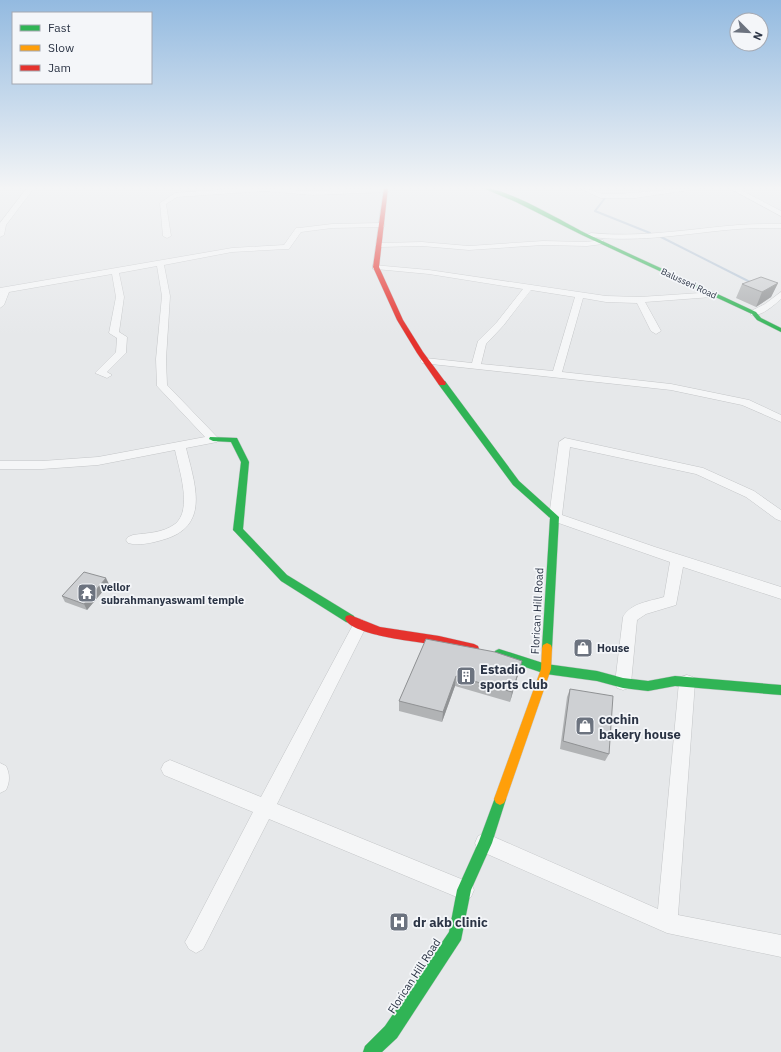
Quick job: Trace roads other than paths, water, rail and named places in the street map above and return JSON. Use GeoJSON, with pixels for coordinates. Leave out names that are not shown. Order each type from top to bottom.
{"type":"FeatureCollection","features":[{"type":"Feature","properties":{"kind":"street"},"geometry":{"type":"LineString","coordinates":[[0,305],[2,291],[232,250],[286,247],[294,237]]}},
{"type":"Feature","properties":{"kind":"street"},"geometry":{"type":"LineString","coordinates":[[380,237],[376,268],[400,320],[425,361],[516,483],[555,517],[781,593]]}},
{"type":"Feature","properties":{"kind":"street","name":"Balusseri Road"},"geometry":{"type":"LineString","coordinates":[[590,237],[754,313],[759,319],[781,330]]}},
{"type":"Feature","properties":{"kind":"street"},"geometry":{"type":"LineString","coordinates":[[611,237],[632,237]]}},
{"type":"Feature","properties":{"kind":"street"},"geometry":{"type":"LineString","coordinates":[[379,245],[422,244],[469,248],[543,243],[587,244],[600,242]]}},
{"type":"Feature","properties":{"kind":"street"},"geometry":{"type":"LineString","coordinates":[[160,262],[166,296],[161,359],[162,386],[213,439]]}},
{"type":"Feature","properties":{"kind":"street"},"geometry":{"type":"LineString","coordinates":[[376,268],[429,272],[606,300],[640,300],[712,294]]}},
{"type":"Feature","properties":{"kind":"street"},"geometry":{"type":"LineString","coordinates":[[107,375],[100,373],[121,353],[122,337],[114,333],[120,296],[115,271]]}},
{"type":"Feature","properties":{"kind":"street"},"geometry":{"type":"LineString","coordinates":[[476,366],[481,343],[500,324],[528,288]]}},
{"type":"Feature","properties":{"kind":"street"},"geometry":{"type":"LineString","coordinates":[[754,313],[768,306],[781,295]]}},
{"type":"Feature","properties":{"kind":"street"},"geometry":{"type":"LineString","coordinates":[[557,374],[579,296]]}},
{"type":"Feature","properties":{"kind":"street"},"geometry":{"type":"LineString","coordinates":[[640,300],[656,331]]}},
{"type":"Feature","properties":{"kind":"street"},"geometry":{"type":"LineString","coordinates":[[425,361],[671,387],[745,402],[781,419]]}},
{"type":"Feature","properties":{"kind":"street"},"geometry":{"type":"LineString","coordinates":[[0,464],[42,465],[98,462],[213,439],[234,440],[245,462],[238,530],[284,578],[360,625],[394,632],[405,637],[436,640],[489,651],[546,669],[597,676],[648,686],[675,681],[781,690]]}},
{"type":"Feature","properties":{"kind":"street"},"geometry":{"type":"LineString","coordinates":[[555,517],[565,442],[699,471],[750,494],[781,516]]}},
{"type":"Feature","properties":{"kind":"street"},"geometry":{"type":"LineString","coordinates":[[132,540],[166,534],[180,527],[189,515],[191,504],[180,445]]}},
{"type":"Feature","properties":{"kind":"street","name":"Florican Hill Road"},"geometry":{"type":"LineString","coordinates":[[371,1052],[391,1032],[456,935],[464,890],[485,843],[546,669],[555,517]]}},
{"type":"Feature","properties":{"kind":"street"},"geometry":{"type":"LineString","coordinates":[[623,682],[630,617],[642,609],[671,601],[677,559]]}},
{"type":"Feature","properties":{"kind":"street"},"geometry":{"type":"LineString","coordinates":[[196,942],[360,625]]}},
{"type":"Feature","properties":{"kind":"street"},"geometry":{"type":"LineString","coordinates":[[667,923],[688,682]]}},
{"type":"Feature","properties":{"kind":"street"},"geometry":{"type":"LineString","coordinates":[[170,769],[464,890]]}},
{"type":"Feature","properties":{"kind":"street"},"geometry":{"type":"LineString","coordinates":[[0,772],[0,784]]}},
{"type":"Feature","properties":{"kind":"street"},"geometry":{"type":"LineString","coordinates":[[485,843],[667,923],[781,946]]}},
{"type":"Feature","properties":{"kind":"waterway"},"geometry":{"type":"LineString","coordinates":[[661,237],[752,283]]}},
{"type":"Feature","properties":{"kind":"place","name":"vellor subrahmanyaswami temple"},"geometry":{"type":"Point","coordinates":[87,593]}},
{"type":"Feature","properties":{"kind":"place","name":"House"},"geometry":{"type":"Point","coordinates":[583,648]}},
{"type":"Feature","properties":{"kind":"place","name":"Estadio sports club"},"geometry":{"type":"Point","coordinates":[466,676]}},
{"type":"Feature","properties":{"kind":"place","name":"cochin bakery house"},"geometry":{"type":"Point","coordinates":[585,726]}},
{"type":"Feature","properties":{"kind":"place","name":"dr akb clinic"},"geometry":{"type":"Point","coordinates":[399,922]}}]}
